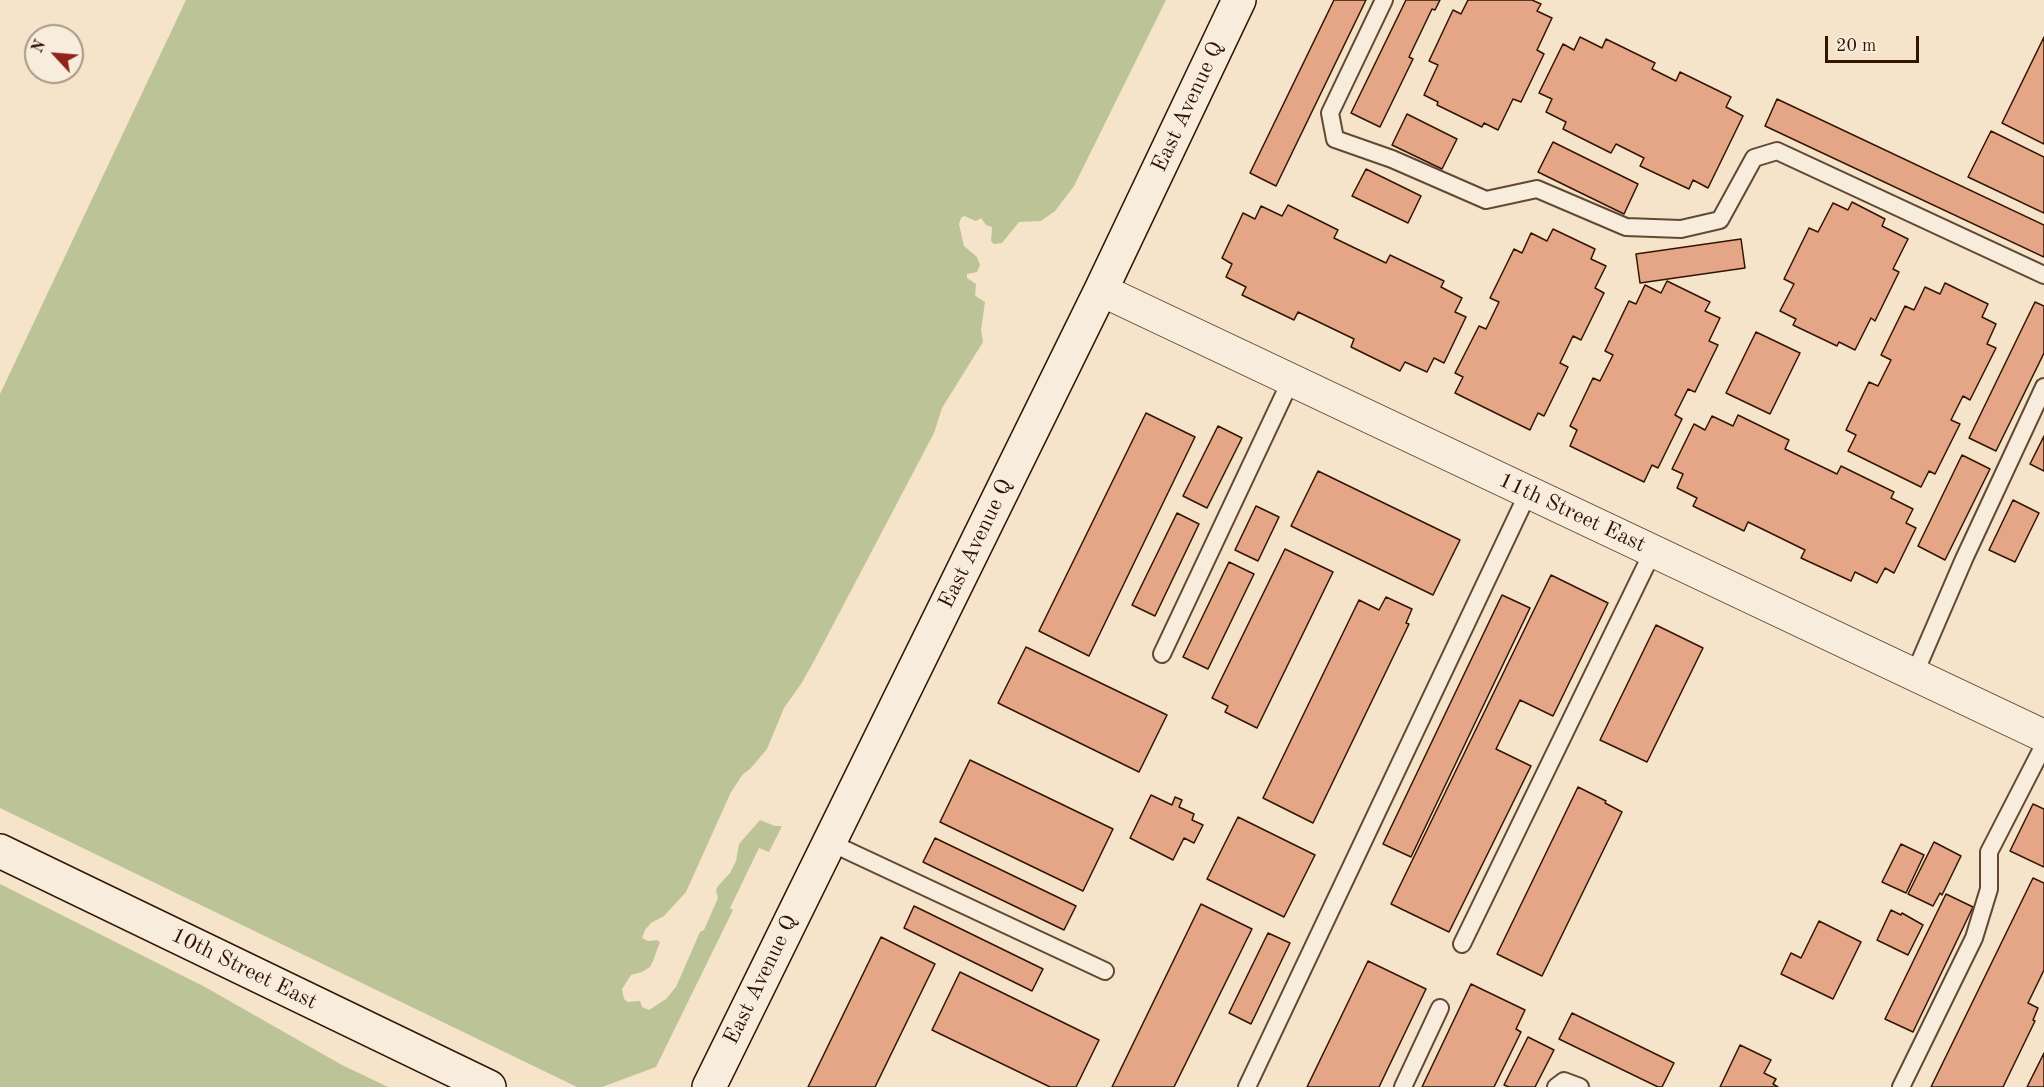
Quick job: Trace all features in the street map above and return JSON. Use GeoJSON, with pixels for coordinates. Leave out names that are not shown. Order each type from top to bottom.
{"type":"FeatureCollection","features":[{"type":"Feature","properties":{"kind":"main road","name":"East Avenue Q"},"geometry":{"type":"LineString","coordinates":[[709,1087],[1101,290],[1239,0]]}},
{"type":"Feature","properties":{"kind":"main road","name":"10th Street East"},"geometry":{"type":"LineString","coordinates":[[0,851],[489,1087]]}},
{"type":"Feature","properties":{"kind":"street","name":"11th Street East"},"geometry":{"type":"LineString","coordinates":[[1101,290],[2044,736]]}},
{"type":"Feature","properties":{"kind":"lane"},"geometry":{"type":"LineString","coordinates":[[1384,0],[1330,113],[1335,139],[1392,159],[1486,200],[1537,189],[1626,227],[1681,230],[1720,220],[1754,158],[1777,151],[2044,275]]}},
{"type":"Feature","properties":{"kind":"lane"},"geometry":{"type":"LineString","coordinates":[[1162,654],[1291,380]]}},
{"type":"Feature","properties":{"kind":"lane"},"geometry":{"type":"LineString","coordinates":[[1914,675],[1964,559],[2044,387]]}},
{"type":"Feature","properties":{"kind":"lane"},"geometry":{"type":"LineString","coordinates":[[1247,1087],[1528,493]]}},
{"type":"Feature","properties":{"kind":"lane"},"geometry":{"type":"LineString","coordinates":[[1462,944],[1653,551]]}},
{"type":"Feature","properties":{"kind":"lane"},"geometry":{"type":"LineString","coordinates":[[1900,1087],[1974,938],[1989,889],[1989,852],[2044,744]]}},
{"type":"Feature","properties":{"kind":"lane"},"geometry":{"type":"LineString","coordinates":[[829,842],[1105,971]]}},
{"type":"Feature","properties":{"kind":"lane"},"geometry":{"type":"LineString","coordinates":[[1403,1087],[1440,1008]]}},
{"type":"Feature","properties":{"kind":"lane"},"geometry":{"type":"LineString","coordinates":[[1556,1087],[1564,1082],[1580,1087]]}},
{"type":"Feature","properties":{"kind":"green space"},"geometry":{"type":"Polygon","coordinates":[[[186,0],[1166,0],[1074,186],[1055,211],[1041,221],[1019,222],[1002,243],[994,244],[991,241],[992,227],[986,225],[981,218],[976,221],[964,216],[961,218],[959,224],[964,246],[977,257],[980,265],[977,272],[967,274],[967,278],[976,284],[975,295],[985,302],[981,330],[983,342],[942,408],[934,433],[814,661],[784,708],[767,749],[743,774],[731,792],[686,892],[664,916],[651,923],[645,930],[642,938],[660,942],[653,961],[650,967],[631,975],[622,989],[624,999],[628,1002],[640,1001],[642,1007],[649,1010],[666,999],[676,987],[718,898],[716,890],[730,873],[736,861],[739,844],[760,820],[775,826],[782,826],[769,852],[759,848],[730,908],[733,910],[656,1067],[602,1087],[577,1087],[0,808],[0,394],[186,0]]]}},
{"type":"Feature","properties":{"kind":"green space"},"geometry":{"type":"Polygon","coordinates":[[[0,884],[205,987],[342,1065],[388,1087],[0,1087],[0,884]]]}},
{"type":"Feature","properties":{"kind":"building"},"geometry":{"type":"Polygon","coordinates":[[[1334,0],[1366,0],[1276,186],[1250,173],[1334,0]]]}},
{"type":"Feature","properties":{"kind":"building"},"geometry":{"type":"Polygon","coordinates":[[[1406,0],[1440,0],[1435,10],[1432,9],[1409,57],[1413,59],[1380,127],[1351,113],[1406,0]]]}},
{"type":"Feature","properties":{"kind":"building"},"geometry":{"type":"Polygon","coordinates":[[[1468,0],[1532,0],[1541,4],[1537,11],[1552,18],[1537,50],[1544,54],[1521,102],[1513,99],[1498,130],[1484,123],[1482,127],[1437,105],[1438,102],[1424,95],[1438,65],[1429,61],[1453,10],[1461,14],[1468,0]]]}},
{"type":"Feature","properties":{"kind":"building"},"geometry":{"type":"Polygon","coordinates":[[[1580,37],[1602,48],[1606,39],[1655,63],[1652,69],[1676,81],[1680,72],[1731,97],[1726,107],[1743,116],[1708,188],[1693,180],[1689,189],[1640,166],[1644,158],[1616,144],[1611,153],[1563,129],[1566,122],[1546,112],[1552,99],[1539,93],[1563,44],[1574,50],[1580,37]]]}},
{"type":"Feature","properties":{"kind":"building"},"geometry":{"type":"Polygon","coordinates":[[[2044,37],[2044,144],[2002,123],[2044,37]]]}},
{"type":"Feature","properties":{"kind":"building"},"geometry":{"type":"Polygon","coordinates":[[[1777,99],[2044,225],[2044,257],[1765,126],[1777,99]]]}},
{"type":"Feature","properties":{"kind":"building"},"geometry":{"type":"Polygon","coordinates":[[[1407,114],[1457,139],[1442,169],[1392,145],[1407,114]]]}},
{"type":"Feature","properties":{"kind":"building"},"geometry":{"type":"Polygon","coordinates":[[[1991,131],[2044,157],[2044,213],[1968,177],[1991,131]]]}},
{"type":"Feature","properties":{"kind":"building"},"geometry":{"type":"Polygon","coordinates":[[[1553,142],[1638,184],[1624,214],[1538,172],[1553,142]]]}},
{"type":"Feature","properties":{"kind":"building"},"geometry":{"type":"Polygon","coordinates":[[[1366,169],[1421,196],[1408,223],[1352,196],[1366,169]]]}},
{"type":"Feature","properties":{"kind":"building"},"geometry":{"type":"Polygon","coordinates":[[[1852,202],[1885,219],[1882,226],[1908,239],[1893,269],[1899,272],[1875,321],[1871,318],[1855,350],[1839,342],[1837,346],[1793,325],[1796,319],[1780,311],[1794,284],[1784,279],[1809,228],[1818,232],[1833,203],[1848,210],[1852,202]]]}},
{"type":"Feature","properties":{"kind":"building"},"geometry":{"type":"Polygon","coordinates":[[[1288,205],[1338,230],[1334,238],[1386,263],[1390,255],[1444,281],[1441,287],[1462,298],[1455,312],[1466,317],[1444,363],[1434,358],[1427,372],[1405,362],[1400,371],[1351,347],[1354,339],[1298,312],[1294,320],[1242,295],[1246,287],[1226,277],[1232,264],[1222,258],[1243,213],[1255,219],[1261,206],[1282,216],[1288,205]]]}},
{"type":"Feature","properties":{"kind":"building"},"geometry":{"type":"Polygon","coordinates":[[[1553,229],[1595,249],[1591,259],[1606,266],[1595,288],[1604,293],[1581,340],[1573,336],[1560,363],[1568,367],[1544,416],[1538,413],[1530,430],[1455,393],[1463,377],[1455,373],[1479,326],[1486,329],[1499,302],[1490,298],[1514,249],[1522,253],[1531,233],[1547,241],[1553,229]]]}},
{"type":"Feature","properties":{"kind":"building"},"geometry":{"type":"Polygon","coordinates":[[[1741,239],[1745,268],[1640,283],[1636,254],[1741,239]]]}},
{"type":"Feature","properties":{"kind":"building"},"geometry":{"type":"Polygon","coordinates":[[[1667,281],[1710,302],[1705,311],[1720,318],[1709,341],[1718,345],[1695,392],[1688,389],[1675,415],[1682,419],[1658,468],[1652,465],[1644,482],[1570,446],[1577,430],[1570,426],[1593,378],[1600,381],[1613,355],[1605,351],[1629,301],[1636,304],[1645,285],[1661,293],[1667,281]]]}},
{"type":"Feature","properties":{"kind":"building"},"geometry":{"type":"Polygon","coordinates":[[[1945,283],[1988,304],[1982,317],[1996,324],[1987,344],[1996,348],[1970,400],[1963,396],[1951,420],[1960,424],[1935,474],[1929,471],[1921,487],[1848,451],[1856,435],[1846,430],[1869,382],[1878,386],[1891,360],[1881,355],[1905,306],[1914,310],[1925,287],[1940,294],[1945,283]]]}},
{"type":"Feature","properties":{"kind":"building"},"geometry":{"type":"Polygon","coordinates":[[[2035,302],[2044,306],[2044,353],[1996,451],[1969,438],[2035,302]]]}},
{"type":"Feature","properties":{"kind":"building"},"geometry":{"type":"Polygon","coordinates":[[[1756,332],[1800,353],[1770,414],[1726,393],[1756,332]]]}},
{"type":"Feature","properties":{"kind":"building"},"geometry":{"type":"Polygon","coordinates":[[[1146,413],[1195,437],[1089,656],[1039,631],[1146,413]]]}},
{"type":"Feature","properties":{"kind":"building"},"geometry":{"type":"Polygon","coordinates":[[[1738,415],[1789,440],[1785,449],[1837,474],[1841,466],[1894,492],[1891,498],[1913,509],[1906,523],[1916,528],[1894,573],[1885,568],[1877,583],[1855,572],[1851,581],[1801,558],[1805,550],[1748,522],[1744,531],[1693,506],[1697,498],[1677,488],[1683,474],[1672,469],[1694,424],[1705,430],[1712,416],[1733,426],[1738,415]]]}},
{"type":"Feature","properties":{"kind":"building"},"geometry":{"type":"Polygon","coordinates":[[[1218,426],[1242,438],[1207,508],[1183,496],[1218,426]]]}},
{"type":"Feature","properties":{"kind":"building"},"geometry":{"type":"Polygon","coordinates":[[[2044,436],[2044,471],[2030,464],[2044,436]]]}},
{"type":"Feature","properties":{"kind":"building"},"geometry":{"type":"Polygon","coordinates":[[[1962,455],[1990,469],[1945,560],[1918,546],[1962,455]]]}},
{"type":"Feature","properties":{"kind":"building"},"geometry":{"type":"Polygon","coordinates":[[[1318,471],[1460,540],[1433,595],[1291,526],[1318,471]]]}},
{"type":"Feature","properties":{"kind":"building"},"geometry":{"type":"Polygon","coordinates":[[[2013,500],[2039,513],[2015,562],[1989,550],[2013,500]]]}},
{"type":"Feature","properties":{"kind":"building"},"geometry":{"type":"Polygon","coordinates":[[[1256,506],[1279,517],[1258,561],[1235,550],[1256,506]]]}},
{"type":"Feature","properties":{"kind":"building"},"geometry":{"type":"Polygon","coordinates":[[[1177,513],[1199,524],[1155,616],[1132,605],[1177,513]]]}},
{"type":"Feature","properties":{"kind":"building"},"geometry":{"type":"Polygon","coordinates":[[[1285,549],[1333,572],[1257,728],[1225,712],[1228,706],[1212,698],[1285,549]]]}},
{"type":"Feature","properties":{"kind":"building"},"geometry":{"type":"Polygon","coordinates":[[[1229,562],[1254,574],[1208,669],[1183,657],[1229,562]]]}},
{"type":"Feature","properties":{"kind":"building"},"geometry":{"type":"Polygon","coordinates":[[[1551,575],[1608,603],[1553,716],[1520,700],[1496,749],[1531,766],[1449,932],[1391,904],[1551,575]]]}},
{"type":"Feature","properties":{"kind":"building"},"geometry":{"type":"Polygon","coordinates":[[[1502,595],[1530,608],[1411,857],[1383,844],[1502,595]]]}},
{"type":"Feature","properties":{"kind":"building"},"geometry":{"type":"Polygon","coordinates":[[[1386,597],[1412,609],[1406,623],[1409,624],[1313,823],[1263,798],[1359,600],[1379,610],[1386,597]]]}},
{"type":"Feature","properties":{"kind":"building"},"geometry":{"type":"Polygon","coordinates":[[[1656,625],[1703,648],[1647,762],[1600,740],[1656,625]]]}},
{"type":"Feature","properties":{"kind":"building"},"geometry":{"type":"Polygon","coordinates":[[[1026,647],[1167,715],[1139,772],[998,703],[1026,647]]]}},
{"type":"Feature","properties":{"kind":"building"},"geometry":{"type":"Polygon","coordinates":[[[970,760],[1113,829],[1083,891],[940,822],[970,760]]]}},
{"type":"Feature","properties":{"kind":"building"},"geometry":{"type":"Polygon","coordinates":[[[1578,787],[1622,812],[1542,976],[1497,954],[1578,787]]]}},
{"type":"Feature","properties":{"kind":"building"},"geometry":{"type":"Polygon","coordinates":[[[1151,795],[1172,805],[1175,797],[1182,800],[1179,807],[1194,814],[1192,820],[1203,825],[1194,843],[1184,838],[1173,860],[1130,838],[1151,795]]]}},
{"type":"Feature","properties":{"kind":"building"},"geometry":{"type":"Polygon","coordinates":[[[2033,804],[2044,809],[2044,867],[2010,851],[2033,804]]]}},
{"type":"Feature","properties":{"kind":"building"},"geometry":{"type":"Polygon","coordinates":[[[1238,817],[1315,855],[1284,917],[1207,879],[1238,817]]]}},
{"type":"Feature","properties":{"kind":"building"},"geometry":{"type":"Polygon","coordinates":[[[935,838],[1076,906],[1064,930],[923,862],[935,838]]]}},
{"type":"Feature","properties":{"kind":"building"},"geometry":{"type":"Polygon","coordinates":[[[1934,842],[1961,856],[1942,895],[1940,893],[1933,906],[1908,894],[1934,842]]]}},
{"type":"Feature","properties":{"kind":"building"},"geometry":{"type":"Polygon","coordinates":[[[1901,844],[1924,855],[1906,893],[1882,882],[1901,844]]]}},
{"type":"Feature","properties":{"kind":"building"},"geometry":{"type":"Polygon","coordinates":[[[2033,878],[2044,883],[2044,970],[2028,1003],[2038,1008],[2033,1020],[2035,1021],[2003,1087],[1931,1087],[2033,878]]]}},
{"type":"Feature","properties":{"kind":"building"},"geometry":{"type":"Polygon","coordinates":[[[1946,894],[1973,907],[1913,1032],[1885,1019],[1946,894]]]}},
{"type":"Feature","properties":{"kind":"building"},"geometry":{"type":"Polygon","coordinates":[[[1201,904],[1252,929],[1174,1087],[1112,1087],[1201,904]]]}},
{"type":"Feature","properties":{"kind":"building"},"geometry":{"type":"Polygon","coordinates":[[[914,906],[1043,969],[1032,991],[904,928],[914,906]]]}},
{"type":"Feature","properties":{"kind":"building"},"geometry":{"type":"Polygon","coordinates":[[[1891,910],[1901,915],[1902,913],[1923,925],[1908,955],[1877,940],[1891,910]]]}},
{"type":"Feature","properties":{"kind":"building"},"geometry":{"type":"Polygon","coordinates":[[[1819,921],[1861,942],[1833,999],[1781,974],[1791,953],[1801,958],[1819,921]]]}},
{"type":"Feature","properties":{"kind":"building"},"geometry":{"type":"Polygon","coordinates":[[[1268,933],[1290,943],[1251,1024],[1229,1013],[1268,933]]]}},
{"type":"Feature","properties":{"kind":"building"},"geometry":{"type":"Polygon","coordinates":[[[881,937],[935,964],[875,1087],[808,1087],[881,937]]]}},
{"type":"Feature","properties":{"kind":"building"},"geometry":{"type":"Polygon","coordinates":[[[1368,961],[1426,989],[1379,1087],[1307,1087],[1368,961]]]}},
{"type":"Feature","properties":{"kind":"building"},"geometry":{"type":"Polygon","coordinates":[[[960,972],[1099,1040],[1076,1087],[1050,1087],[932,1030],[960,972]]]}},
{"type":"Feature","properties":{"kind":"building"},"geometry":{"type":"Polygon","coordinates":[[[1471,984],[1525,1010],[1516,1029],[1521,1032],[1494,1087],[1422,1087],[1471,984]]]}},
{"type":"Feature","properties":{"kind":"building"},"geometry":{"type":"Polygon","coordinates":[[[1572,1013],[1674,1063],[1662,1087],[1559,1039],[1572,1013]]]}},
{"type":"Feature","properties":{"kind":"building"},"geometry":{"type":"Polygon","coordinates":[[[1528,1037],[1554,1050],[1535,1087],[1504,1085],[1528,1037]]]}},
{"type":"Feature","properties":{"kind":"building"},"geometry":{"type":"Polygon","coordinates":[[[1740,1045],[1771,1060],[1764,1073],[1776,1079],[1773,1084],[1778,1087],[1720,1087],[1740,1045]]]}},
{"type":"Feature","properties":{"kind":"building"},"geometry":{"type":"Polygon","coordinates":[[[2044,1053],[2044,1087],[2027,1087],[2044,1053]]]}}]}
